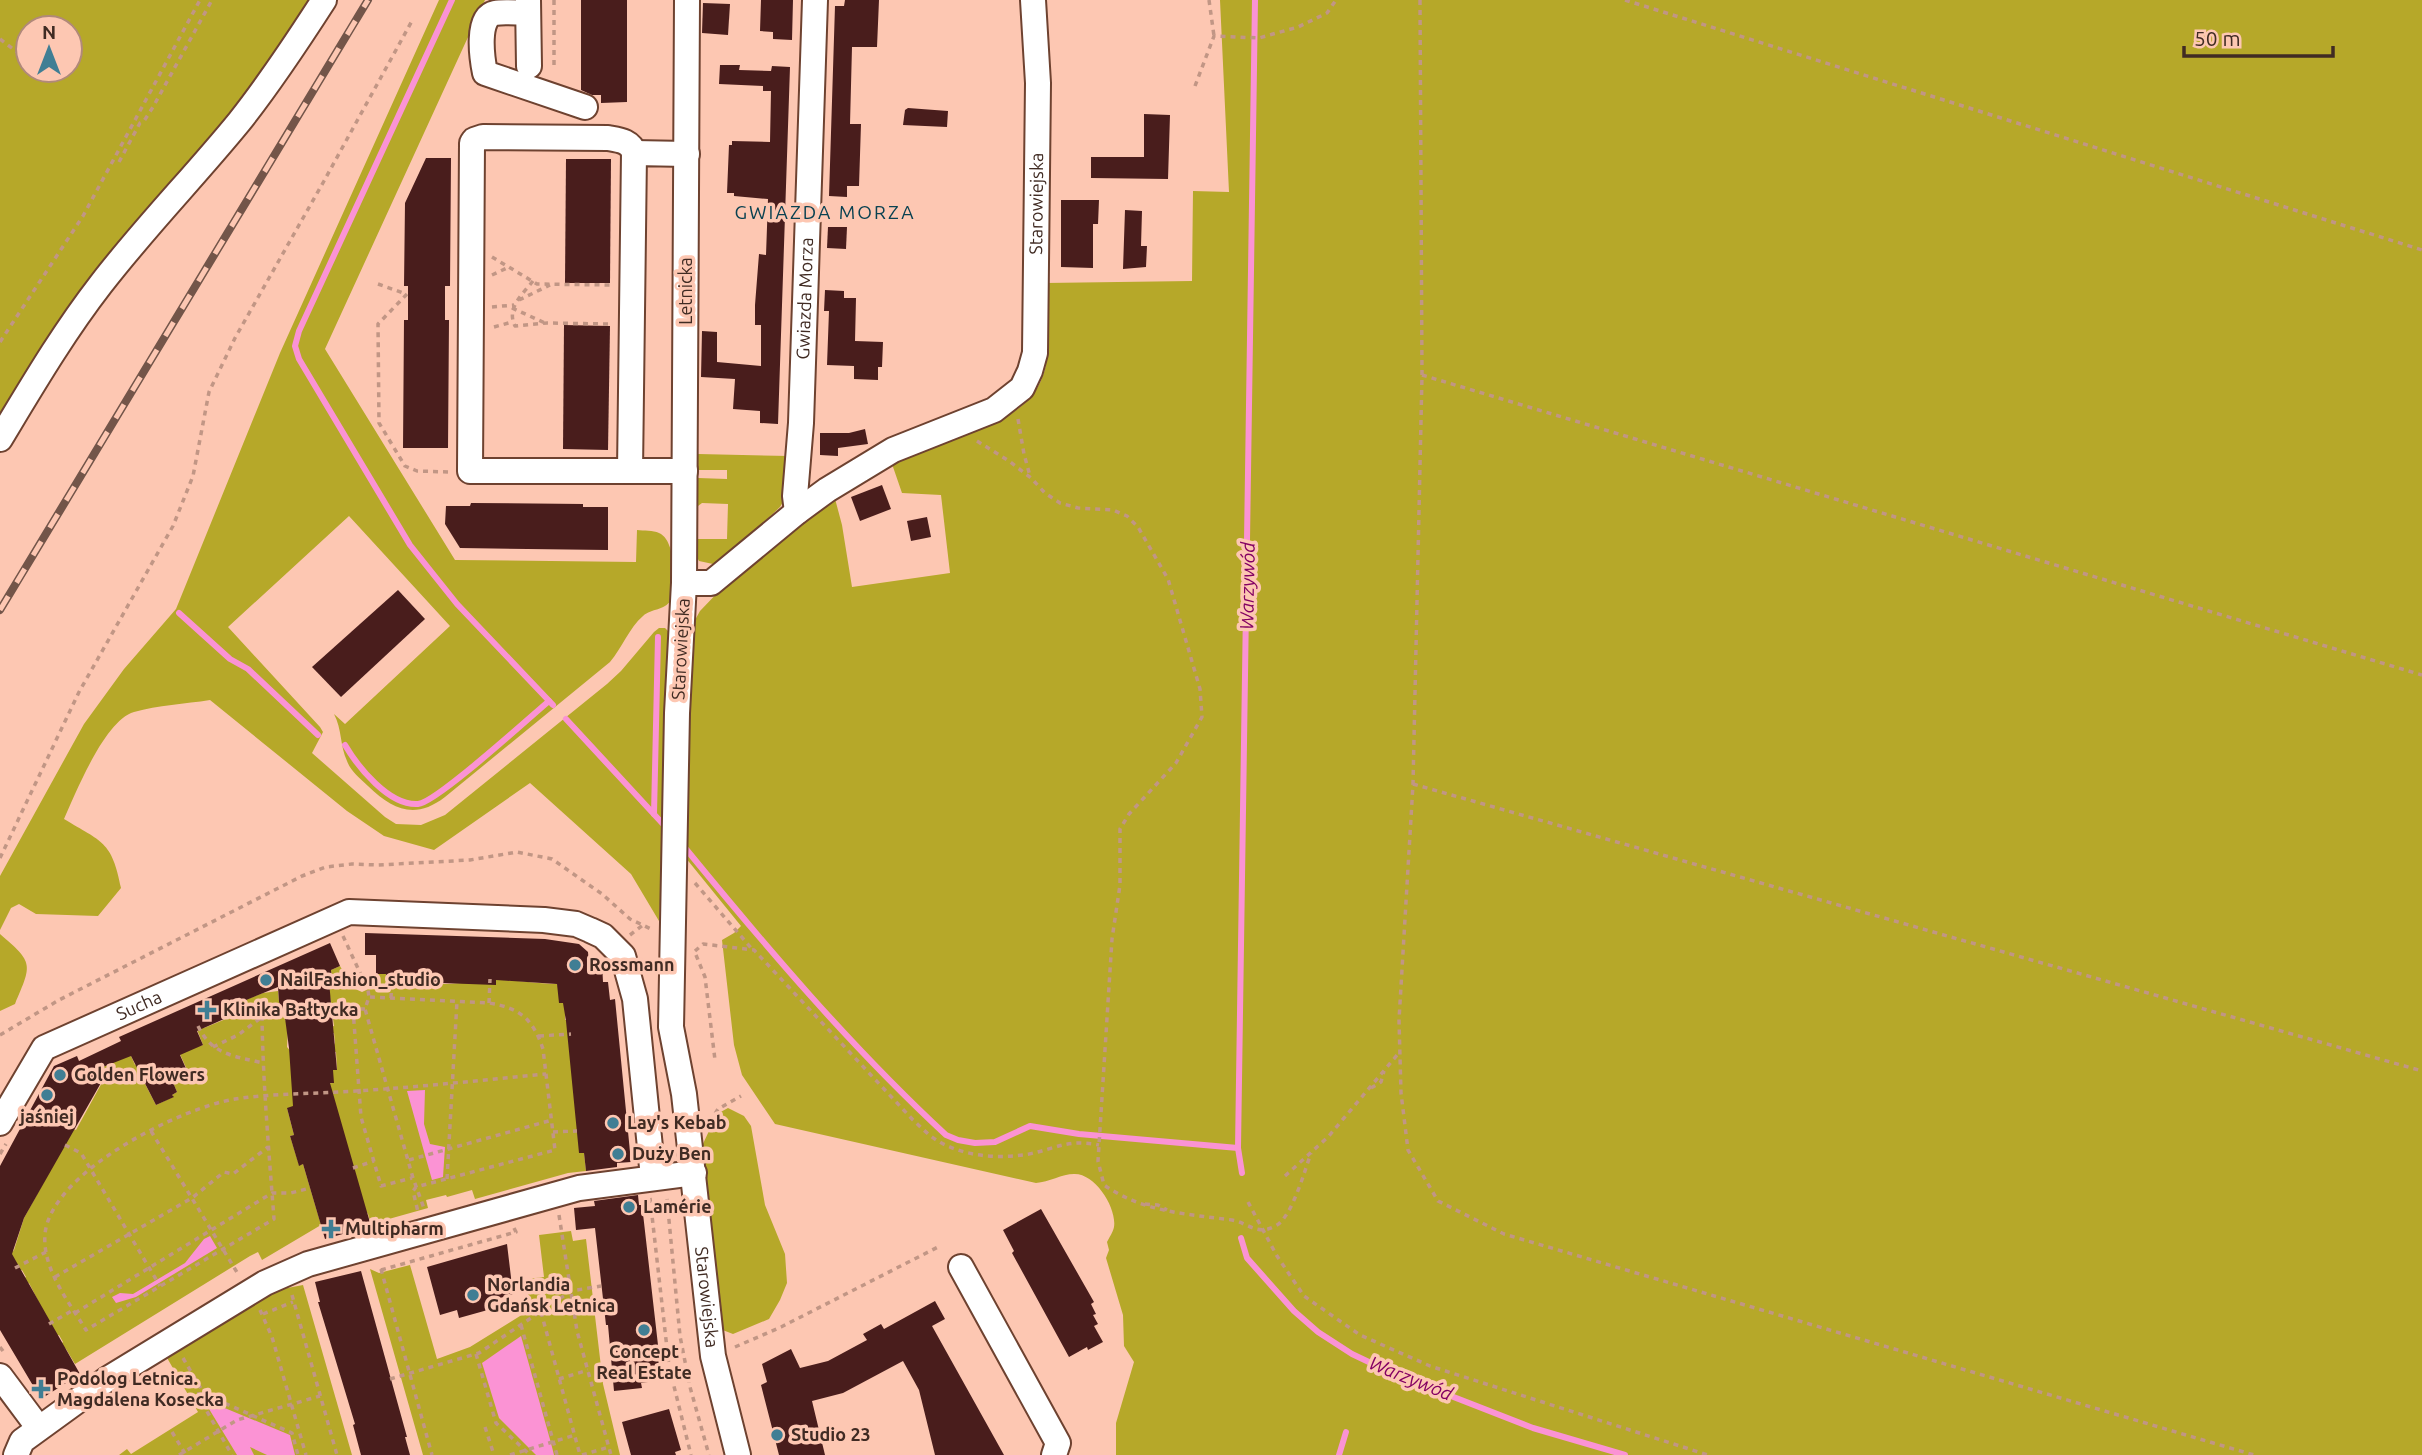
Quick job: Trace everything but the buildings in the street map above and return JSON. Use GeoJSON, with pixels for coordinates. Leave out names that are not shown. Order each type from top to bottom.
{"type":"FeatureCollection","features":[{"type":"Feature","properties":{"kind":"street"},"geometry":{"type":"LineString","coordinates":[[0,439],[54,351],[94,294],[136,240],[240,120],[284,61],[324,0]]}},
{"type":"Feature","properties":{"kind":"street","name":"Letnicka"},"geometry":{"type":"LineString","coordinates":[[684,583],[687,0]]}},
{"type":"Feature","properties":{"kind":"street","name":"Gwiazda Morza"},"geometry":{"type":"LineString","coordinates":[[797,512],[794,496],[801,423],[815,0]]}},
{"type":"Feature","properties":{"kind":"street","name":"Starowiejska"},"geometry":{"type":"LineString","coordinates":[[738,1455],[713,1356],[684,1094],[671,1027],[677,713],[684,583],[711,583],[827,490],[893,450],[994,410],[1022,388],[1035,354],[1038,83],[1033,0]]}},
{"type":"Feature","properties":{"kind":"street"},"geometry":{"type":"LineString","coordinates":[[529,66],[528,6],[493,13],[485,19],[482,28],[485,73],[585,107]]}},
{"type":"Feature","properties":{"kind":"street"},"geometry":{"type":"LineString","coordinates":[[630,471],[634,153],[631,146],[608,138],[482,137],[474,140],[471,148],[470,471],[630,471],[685,471]]}},
{"type":"Feature","properties":{"kind":"street"},"geometry":{"type":"LineString","coordinates":[[634,153],[687,154]]}},
{"type":"Feature","properties":{"kind":"street"},"geometry":{"type":"LineString","coordinates":[[323,933],[349,912],[360,911],[544,920],[576,924],[603,936],[622,956],[632,983],[655,1177]]}},
{"type":"Feature","properties":{"kind":"street","name":"Sucha"},"geometry":{"type":"LineString","coordinates":[[3,1133],[39,1052],[44,1048],[323,933]]}},
{"type":"Feature","properties":{"kind":"street"},"geometry":{"type":"LineString","coordinates":[[16,1455],[22,1441],[38,1427],[140,1359],[285,1272],[579,1188],[694,1173]]}},
{"type":"Feature","properties":{"kind":"street"},"geometry":{"type":"LineString","coordinates":[[961,1267],[1058,1443],[1054,1455]]}},
{"type":"Feature","properties":{"kind":"street"},"geometry":{"type":"LineString","coordinates":[[0,1376],[38,1427]]}},
{"type":"Feature","properties":{"kind":"path"},"geometry":{"type":"LineString","coordinates":[[118,162],[178,37],[200,0]]}},
{"type":"Feature","properties":{"kind":"path"},"geometry":{"type":"LineString","coordinates":[[0,342],[83,216],[136,124],[144,121],[153,107],[212,0]]}},
{"type":"Feature","properties":{"kind":"path"},"geometry":{"type":"LineString","coordinates":[[554,0],[554,66]]}},
{"type":"Feature","properties":{"kind":"path"},"geometry":{"type":"LineString","coordinates":[[1195,86],[1214,36],[1209,0]]}},
{"type":"Feature","properties":{"kind":"path"},"geometry":{"type":"LineString","coordinates":[[1214,36],[1259,38],[1298,27],[1327,13],[1336,0]]}},
{"type":"Feature","properties":{"kind":"path"},"geometry":{"type":"LineString","coordinates":[[1420,0],[1422,375],[1413,784],[1399,1020],[1401,1093],[1408,1150],[1437,1201],[1504,1234],[2254,1455]]}},
{"type":"Feature","properties":{"kind":"path"},"geometry":{"type":"LineString","coordinates":[[1625,0],[2422,250]]}},
{"type":"Feature","properties":{"kind":"path"},"geometry":{"type":"LineString","coordinates":[[0,858],[79,692],[173,526],[193,476],[209,392],[234,338],[413,19]]}},
{"type":"Feature","properties":{"kind":"path"},"geometry":{"type":"LineString","coordinates":[[0,39],[14,50]]}},
{"type":"Feature","properties":{"kind":"path"},"geometry":{"type":"LineString","coordinates":[[472,245],[533,281],[611,285],[621,277],[632,277]]}},
{"type":"Feature","properties":{"kind":"path"},"geometry":{"type":"LineString","coordinates":[[533,281],[512,308],[514,326],[547,323],[612,324],[622,333],[631,333]]}},
{"type":"Feature","properties":{"kind":"path"},"geometry":{"type":"LineString","coordinates":[[378,284],[408,294],[378,324],[379,423],[405,466],[417,471],[470,471]]}},
{"type":"Feature","properties":{"kind":"path"},"geometry":{"type":"LineString","coordinates":[[518,301],[551,284]]}},
{"type":"Feature","properties":{"kind":"path"},"geometry":{"type":"LineString","coordinates":[[512,308],[547,323]]}},
{"type":"Feature","properties":{"kind":"path"},"geometry":{"type":"LineString","coordinates":[[1422,375],[2422,675]]}},
{"type":"Feature","properties":{"kind":"path"},"geometry":{"type":"LineString","coordinates":[[1015,396],[1024,454],[1031,478]]}},
{"type":"Feature","properties":{"kind":"path"},"geometry":{"type":"LineString","coordinates":[[946,428],[977,440],[1031,478],[1045,493],[1060,503],[1078,508],[1113,510],[1127,516],[1138,527],[1168,579],[1200,689],[1202,717],[1176,762],[1129,814],[1120,829],[1120,885],[1112,939],[1098,1161],[1104,1185],[1139,1204],[1175,1214],[1235,1220],[1252,1229],[1261,1230],[1278,1224],[1287,1213],[1311,1153]]}},
{"type":"Feature","properties":{"kind":"path"},"geometry":{"type":"LineString","coordinates":[[1413,784],[2422,1071]]}},
{"type":"Feature","properties":{"kind":"path"},"geometry":{"type":"LineString","coordinates":[[674,860],[913,1120],[938,1141],[968,1154],[988,1157],[1030,1154],[1064,1143],[1099,1143]]}},
{"type":"Feature","properties":{"kind":"path"},"geometry":{"type":"LineString","coordinates":[[323,933],[342,934],[349,931]]}},
{"type":"Feature","properties":{"kind":"path"},"geometry":{"type":"LineString","coordinates":[[673,932],[695,951],[705,976],[715,1060]]}},
{"type":"Feature","properties":{"kind":"path"},"geometry":{"type":"LineString","coordinates":[[342,934],[369,997],[365,1009],[413,1178],[427,1216]]}},
{"type":"Feature","properties":{"kind":"path"},"geometry":{"type":"LineString","coordinates":[[695,951],[703,944],[754,950]]}},
{"type":"Feature","properties":{"kind":"path"},"geometry":{"type":"LineString","coordinates":[[391,998],[392,976]]}},
{"type":"Feature","properties":{"kind":"path"},"geometry":{"type":"LineString","coordinates":[[489,1003],[490,979]]}},
{"type":"Feature","properties":{"kind":"path"},"geometry":{"type":"LineString","coordinates":[[369,997],[489,1003],[515,1010],[527,1018],[539,1036],[543,1049],[555,1150],[416,1186],[413,1191],[416,1207]]}},
{"type":"Feature","properties":{"kind":"path"},"geometry":{"type":"LineString","coordinates":[[447,1179],[457,1001]]}},
{"type":"Feature","properties":{"kind":"path"},"geometry":{"type":"LineString","coordinates":[[353,1009],[361,1117],[381,1186],[413,1178]]}},
{"type":"Feature","properties":{"kind":"path"},"geometry":{"type":"LineString","coordinates":[[331,1010],[365,1009]]}},
{"type":"Feature","properties":{"kind":"path"},"geometry":{"type":"LineString","coordinates":[[213,1047],[238,1035],[262,1017],[283,1014]]}},
{"type":"Feature","properties":{"kind":"path"},"geometry":{"type":"LineString","coordinates":[[262,1017],[265,1097],[274,1219],[159,1283],[86,1330],[55,1277],[46,1252],[48,1219],[61,1196],[74,1181],[90,1168],[151,1131],[195,1110],[234,1100],[265,1097],[359,1091],[546,1074]]}},
{"type":"Feature","properties":{"kind":"path"},"geometry":{"type":"LineString","coordinates":[[198,1026],[213,1047],[224,1053],[263,1063]]}},
{"type":"Feature","properties":{"kind":"path"},"geometry":{"type":"LineString","coordinates":[[539,1036],[571,1034]]}},
{"type":"Feature","properties":{"kind":"path"},"geometry":{"type":"LineString","coordinates":[[1285,1176],[1328,1137],[1369,1088],[1381,1082],[1384,1071],[1400,1052]]}},
{"type":"Feature","properties":{"kind":"path"},"geometry":{"type":"LineString","coordinates":[[690,1143],[700,1137],[718,1109],[741,1096]]}},
{"type":"Feature","properties":{"kind":"path"},"geometry":{"type":"LineString","coordinates":[[408,1160],[552,1120]]}},
{"type":"Feature","properties":{"kind":"path"},"geometry":{"type":"LineString","coordinates":[[151,1131],[242,1281]]}},
{"type":"Feature","properties":{"kind":"path"},"geometry":{"type":"LineString","coordinates":[[553,1132],[577,1131]]}},
{"type":"Feature","properties":{"kind":"path"},"geometry":{"type":"LineString","coordinates":[[0,1154],[3,1133]]}},
{"type":"Feature","properties":{"kind":"path"},"geometry":{"type":"LineString","coordinates":[[65,1145],[81,1153],[159,1283]]}},
{"type":"Feature","properties":{"kind":"path"},"geometry":{"type":"LineString","coordinates":[[55,1277],[192,1198],[224,1172],[233,1174],[269,1146]]}},
{"type":"Feature","properties":{"kind":"path"},"geometry":{"type":"LineString","coordinates":[[353,1168],[374,1161]]}},
{"type":"Feature","properties":{"kind":"path"},"geometry":{"type":"LineString","coordinates":[[655,1177],[669,1366],[691,1455]]}},
{"type":"Feature","properties":{"kind":"path"},"geometry":{"type":"LineString","coordinates":[[655,1177],[680,1336],[690,1387],[709,1455]]}},
{"type":"Feature","properties":{"kind":"path"},"geometry":{"type":"LineString","coordinates":[[48,1324],[74,1312],[272,1193],[291,1193],[310,1188]]}},
{"type":"Feature","properties":{"kind":"path"},"geometry":{"type":"LineString","coordinates":[[1248,1202],[1261,1230],[1304,1296],[1360,1335],[1430,1366],[1709,1455]]}},
{"type":"Feature","properties":{"kind":"path"},"geometry":{"type":"LineString","coordinates":[[560,1222],[577,1331],[611,1455]]}},
{"type":"Feature","properties":{"kind":"path"},"geometry":{"type":"LineString","coordinates":[[381,1270],[516,1232]]}},
{"type":"Feature","properties":{"kind":"path"},"geometry":{"type":"LineString","coordinates":[[735,1347],[781,1328],[940,1246]]}},
{"type":"Feature","properties":{"kind":"path"},"geometry":{"type":"LineString","coordinates":[[15,1268],[46,1252]]}},
{"type":"Feature","properties":{"kind":"path"},"geometry":{"type":"LineString","coordinates":[[379,1263],[432,1455]]}},
{"type":"Feature","properties":{"kind":"path"},"geometry":{"type":"LineString","coordinates":[[285,1272],[337,1455]]}},
{"type":"Feature","properties":{"kind":"path"},"geometry":{"type":"LineString","coordinates":[[390,1379],[476,1354],[570,1291],[601,1286]]}},
{"type":"Feature","properties":{"kind":"path"},"geometry":{"type":"LineString","coordinates":[[263,1314],[293,1301]]}},
{"type":"Feature","properties":{"kind":"path"},"geometry":{"type":"LineString","coordinates":[[259,1309],[263,1314],[306,1455]]}},
{"type":"Feature","properties":{"kind":"path"},"geometry":{"type":"LineString","coordinates":[[541,1311],[581,1455],[609,1447]]}},
{"type":"Feature","properties":{"kind":"path"},"geometry":{"type":"LineString","coordinates":[[521,1325],[557,1455]]}},
{"type":"Feature","properties":{"kind":"path"},"geometry":{"type":"LineString","coordinates":[[476,1354],[496,1423],[530,1455]]}},
{"type":"Feature","properties":{"kind":"path"},"geometry":{"type":"LineString","coordinates":[[190,1369],[204,1394]]}},
{"type":"Feature","properties":{"kind":"path"},"geometry":{"type":"LineString","coordinates":[[559,1379],[588,1370]]}},
{"type":"Feature","properties":{"kind":"path"},"geometry":{"type":"LineString","coordinates":[[232,1455],[197,1394],[204,1394],[248,1416],[292,1433],[298,1455]]}},
{"type":"Feature","properties":{"kind":"path"},"geometry":{"type":"LineString","coordinates":[[172,1432],[183,1454],[248,1416],[320,1396]]}},
{"type":"Feature","properties":{"kind":"path"},"geometry":{"type":"LineString","coordinates":[[485,1426],[494,1455]]}},
{"type":"Feature","properties":{"kind":"path"},"geometry":{"type":"LineString","coordinates":[[511,1455],[575,1436]]}},
{"type":"Feature","properties":{"kind":"shaded area"},"geometry":{"type":"Polygon","coordinates":[[[0,0],[315,0],[258,82],[0,423],[0,0]]]}},
{"type":"Feature","properties":{"kind":"shaded area"},"geometry":{"type":"Polygon","coordinates":[[[439,0],[485,0],[325,349],[455,560],[636,562],[637,530],[654,531],[665,537],[669,544],[673,573],[671,600],[665,606],[646,613],[638,621],[610,662],[445,797],[434,804],[414,810],[386,801],[353,772],[345,755],[334,714],[345,724],[450,626],[349,516],[228,627],[320,727],[323,732],[312,753],[385,817],[396,824],[421,825],[445,815],[607,684],[654,632],[665,628],[669,632],[665,812],[659,921],[631,874],[530,783],[434,850],[384,836],[347,811],[210,700],[162,706],[134,712],[123,718],[102,742],[84,775],[64,819],[88,833],[109,852],[118,872],[121,888],[98,916],[36,914],[19,904],[11,908],[0,930],[0,876],[84,724],[124,669],[176,609],[280,353],[439,0]]]}},
{"type":"Feature","properties":{"kind":"shaded area"},"geometry":{"type":"Polygon","coordinates":[[[1220,0],[2422,0],[2422,1455],[1116,1455],[1116,1423],[1134,1362],[1124,1346],[1123,1315],[1106,1258],[1109,1250],[1107,1242],[1114,1219],[1108,1202],[1097,1185],[1082,1175],[1074,1174],[1036,1183],[775,1124],[742,1075],[734,1045],[722,940],[741,926],[685,857],[687,721],[695,620],[723,587],[834,495],[852,587],[950,573],[941,495],[902,493],[892,464],[915,451],[992,424],[1025,403],[1037,388],[1047,359],[1045,283],[1192,281],[1193,191],[1229,192],[1220,0]]]}},
{"type":"Feature","properties":{"kind":"shaded area"},"geometry":{"type":"Polygon","coordinates":[[[698,454],[789,456],[786,497],[780,507],[731,553],[713,564],[699,561],[696,555],[697,539],[727,539],[728,504],[702,503],[698,506],[698,478],[727,479],[727,470],[698,470],[698,454]]]}},
{"type":"Feature","properties":{"kind":"shaded area"},"geometry":{"type":"Polygon","coordinates":[[[0,934],[24,958],[27,972],[15,1004],[0,1011],[0,934]]]}},
{"type":"Feature","properties":{"kind":"shaded area"},"geometry":{"type":"Polygon","coordinates":[[[340,966],[353,988],[362,992],[375,986],[376,974],[386,974],[386,981],[416,982],[417,978],[425,982],[445,984],[497,980],[557,984],[565,1003],[565,1020],[569,1020],[586,1171],[568,1173],[475,1199],[472,1190],[447,1197],[446,1195],[426,1200],[428,1208],[371,1224],[368,1214],[287,1108],[294,1135],[290,1136],[299,1165],[303,1164],[321,1225],[262,1260],[258,1252],[250,1256],[75,1364],[66,1349],[60,1345],[63,1342],[59,1335],[56,1336],[29,1283],[26,1285],[22,1270],[17,1272],[16,1262],[8,1256],[14,1250],[24,1218],[73,1129],[76,1130],[107,1077],[97,1053],[131,1056],[135,1065],[138,1064],[156,1105],[173,1097],[177,1092],[172,1080],[188,1072],[179,1052],[203,1045],[196,1027],[204,1028],[233,1016],[229,1006],[263,993],[278,991],[288,1027],[287,1047],[319,1084],[333,1083],[333,1070],[337,1069],[336,1052],[331,1051],[335,1043],[334,1033],[330,1033],[330,1027],[334,1026],[328,981],[332,981],[331,970],[340,966]]]}},
{"type":"Feature","properties":{"kind":"shaded area"},"geometry":{"type":"Polygon","coordinates":[[[425,1090],[424,1124],[430,1144],[445,1147],[443,1177],[432,1180],[407,1091],[425,1090]]]}},
{"type":"Feature","properties":{"kind":"shaded area"},"geometry":{"type":"Polygon","coordinates":[[[728,1108],[744,1116],[751,1126],[765,1205],[785,1254],[787,1283],[769,1319],[733,1334],[720,1329],[701,1148],[717,1114],[728,1108]]]}},
{"type":"Feature","properties":{"kind":"shaded area"},"geometry":{"type":"Polygon","coordinates":[[[571,1231],[573,1241],[586,1239],[603,1384],[620,1455],[423,1455],[370,1269],[379,1273],[410,1265],[437,1359],[470,1347],[528,1311],[527,1279],[544,1277],[539,1235],[571,1231]]]}},
{"type":"Feature","properties":{"kind":"shaded area"},"geometry":{"type":"Polygon","coordinates":[[[210,1236],[217,1248],[136,1297],[116,1303],[112,1297],[120,1293],[133,1294],[185,1263],[204,1239],[210,1236]]]}},
{"type":"Feature","properties":{"kind":"shaded area"},"geometry":{"type":"Polygon","coordinates":[[[303,1285],[352,1455],[119,1455],[127,1449],[131,1454],[198,1412],[166,1356],[277,1290],[303,1285]]]}},
{"type":"Feature","properties":{"kind":"shaded area"},"geometry":{"type":"Polygon","coordinates":[[[521,1336],[554,1455],[536,1455],[499,1418],[482,1363],[521,1336]]]}},
{"type":"Feature","properties":{"kind":"shaded area"},"geometry":{"type":"Polygon","coordinates":[[[203,1399],[290,1435],[295,1455],[267,1455],[250,1447],[254,1455],[237,1455],[203,1399]]]}},
{"type":"Feature","properties":{"kind":"waterway"},"geometry":{"type":"LineString","coordinates":[[452,0],[299,331],[295,346],[299,359],[410,545],[457,604],[553,705]]}},
{"type":"Feature","properties":{"kind":"waterway","name":"Warzywód"},"geometry":{"type":"LineString","coordinates":[[1242,1173],[1238,1148],[1255,0]]}},
{"type":"Feature","properties":{"kind":"waterway"},"geometry":{"type":"LineString","coordinates":[[179,613],[230,659],[248,669],[318,735]]}},
{"type":"Feature","properties":{"kind":"waterway"},"geometry":{"type":"LineString","coordinates":[[654,814],[658,637]]}},
{"type":"Feature","properties":{"kind":"waterway"},"geometry":{"type":"LineString","coordinates":[[345,745],[376,784],[396,799],[418,804],[443,790],[549,701]]}},
{"type":"Feature","properties":{"kind":"waterway"},"geometry":{"type":"LineString","coordinates":[[566,719],[663,824]]}},
{"type":"Feature","properties":{"kind":"waterway"},"geometry":{"type":"LineString","coordinates":[[686,849],[811,996],[877,1067],[946,1135],[975,1143],[995,1142],[1030,1126],[1079,1134],[1238,1148]]}},
{"type":"Feature","properties":{"kind":"waterway","name":"Warzywód"},"geometry":{"type":"LineString","coordinates":[[1241,1238],[1247,1258],[1294,1311],[1318,1332],[1352,1354],[1392,1373],[1533,1428],[1625,1455]]}},
{"type":"Feature","properties":{"kind":"waterway"},"geometry":{"type":"LineString","coordinates":[[1339,1455],[1346,1432]]}},
{"type":"Feature","properties":{"kind":"railway"},"geometry":{"type":"LineString","coordinates":[[0,610],[368,0]]}},
{"type":"Feature","properties":{"kind":"place","name":"Rossmann"},"geometry":{"type":"Point","coordinates":[575,965]}},
{"type":"Feature","properties":{"kind":"place","name":"NailFashion_studio"},"geometry":{"type":"Point","coordinates":[266,980]}},
{"type":"Feature","properties":{"kind":"place","name":"Klinika Bałtycka"},"geometry":{"type":"Point","coordinates":[207,1010]}},
{"type":"Feature","properties":{"kind":"place","name":"Golden Flowers"},"geometry":{"type":"Point","coordinates":[60,1075]}},
{"type":"Feature","properties":{"kind":"place","name":"jaśniej"},"geometry":{"type":"Point","coordinates":[47,1095]}},
{"type":"Feature","properties":{"kind":"place","name":"Lay's Kebab"},"geometry":{"type":"Point","coordinates":[613,1123]}},
{"type":"Feature","properties":{"kind":"place","name":"Duży Ben"},"geometry":{"type":"Point","coordinates":[618,1154]}},
{"type":"Feature","properties":{"kind":"place","name":"Lamérie"},"geometry":{"type":"Point","coordinates":[629,1207]}},
{"type":"Feature","properties":{"kind":"place","name":"Multipharm"},"geometry":{"type":"Point","coordinates":[331,1229]}},
{"type":"Feature","properties":{"kind":"place","name":"Norlandia Gdańsk Letnica"},"geometry":{"type":"Point","coordinates":[473,1295]}},
{"type":"Feature","properties":{"kind":"place","name":"Concept Real Estate"},"geometry":{"type":"Point","coordinates":[644,1330]}},
{"type":"Feature","properties":{"kind":"place","name":"Podolog Letnica. Magdalena Kosecka"},"geometry":{"type":"Point","coordinates":[41,1389]}},
{"type":"Feature","properties":{"kind":"place","name":"Studio 23"},"geometry":{"type":"Point","coordinates":[777,1435]}},
{"type":"Feature","properties":{"kind":"district","name":"GWIAZDA MORZA"},"geometry":{"type":"Point","coordinates":[825,212]}}]}
